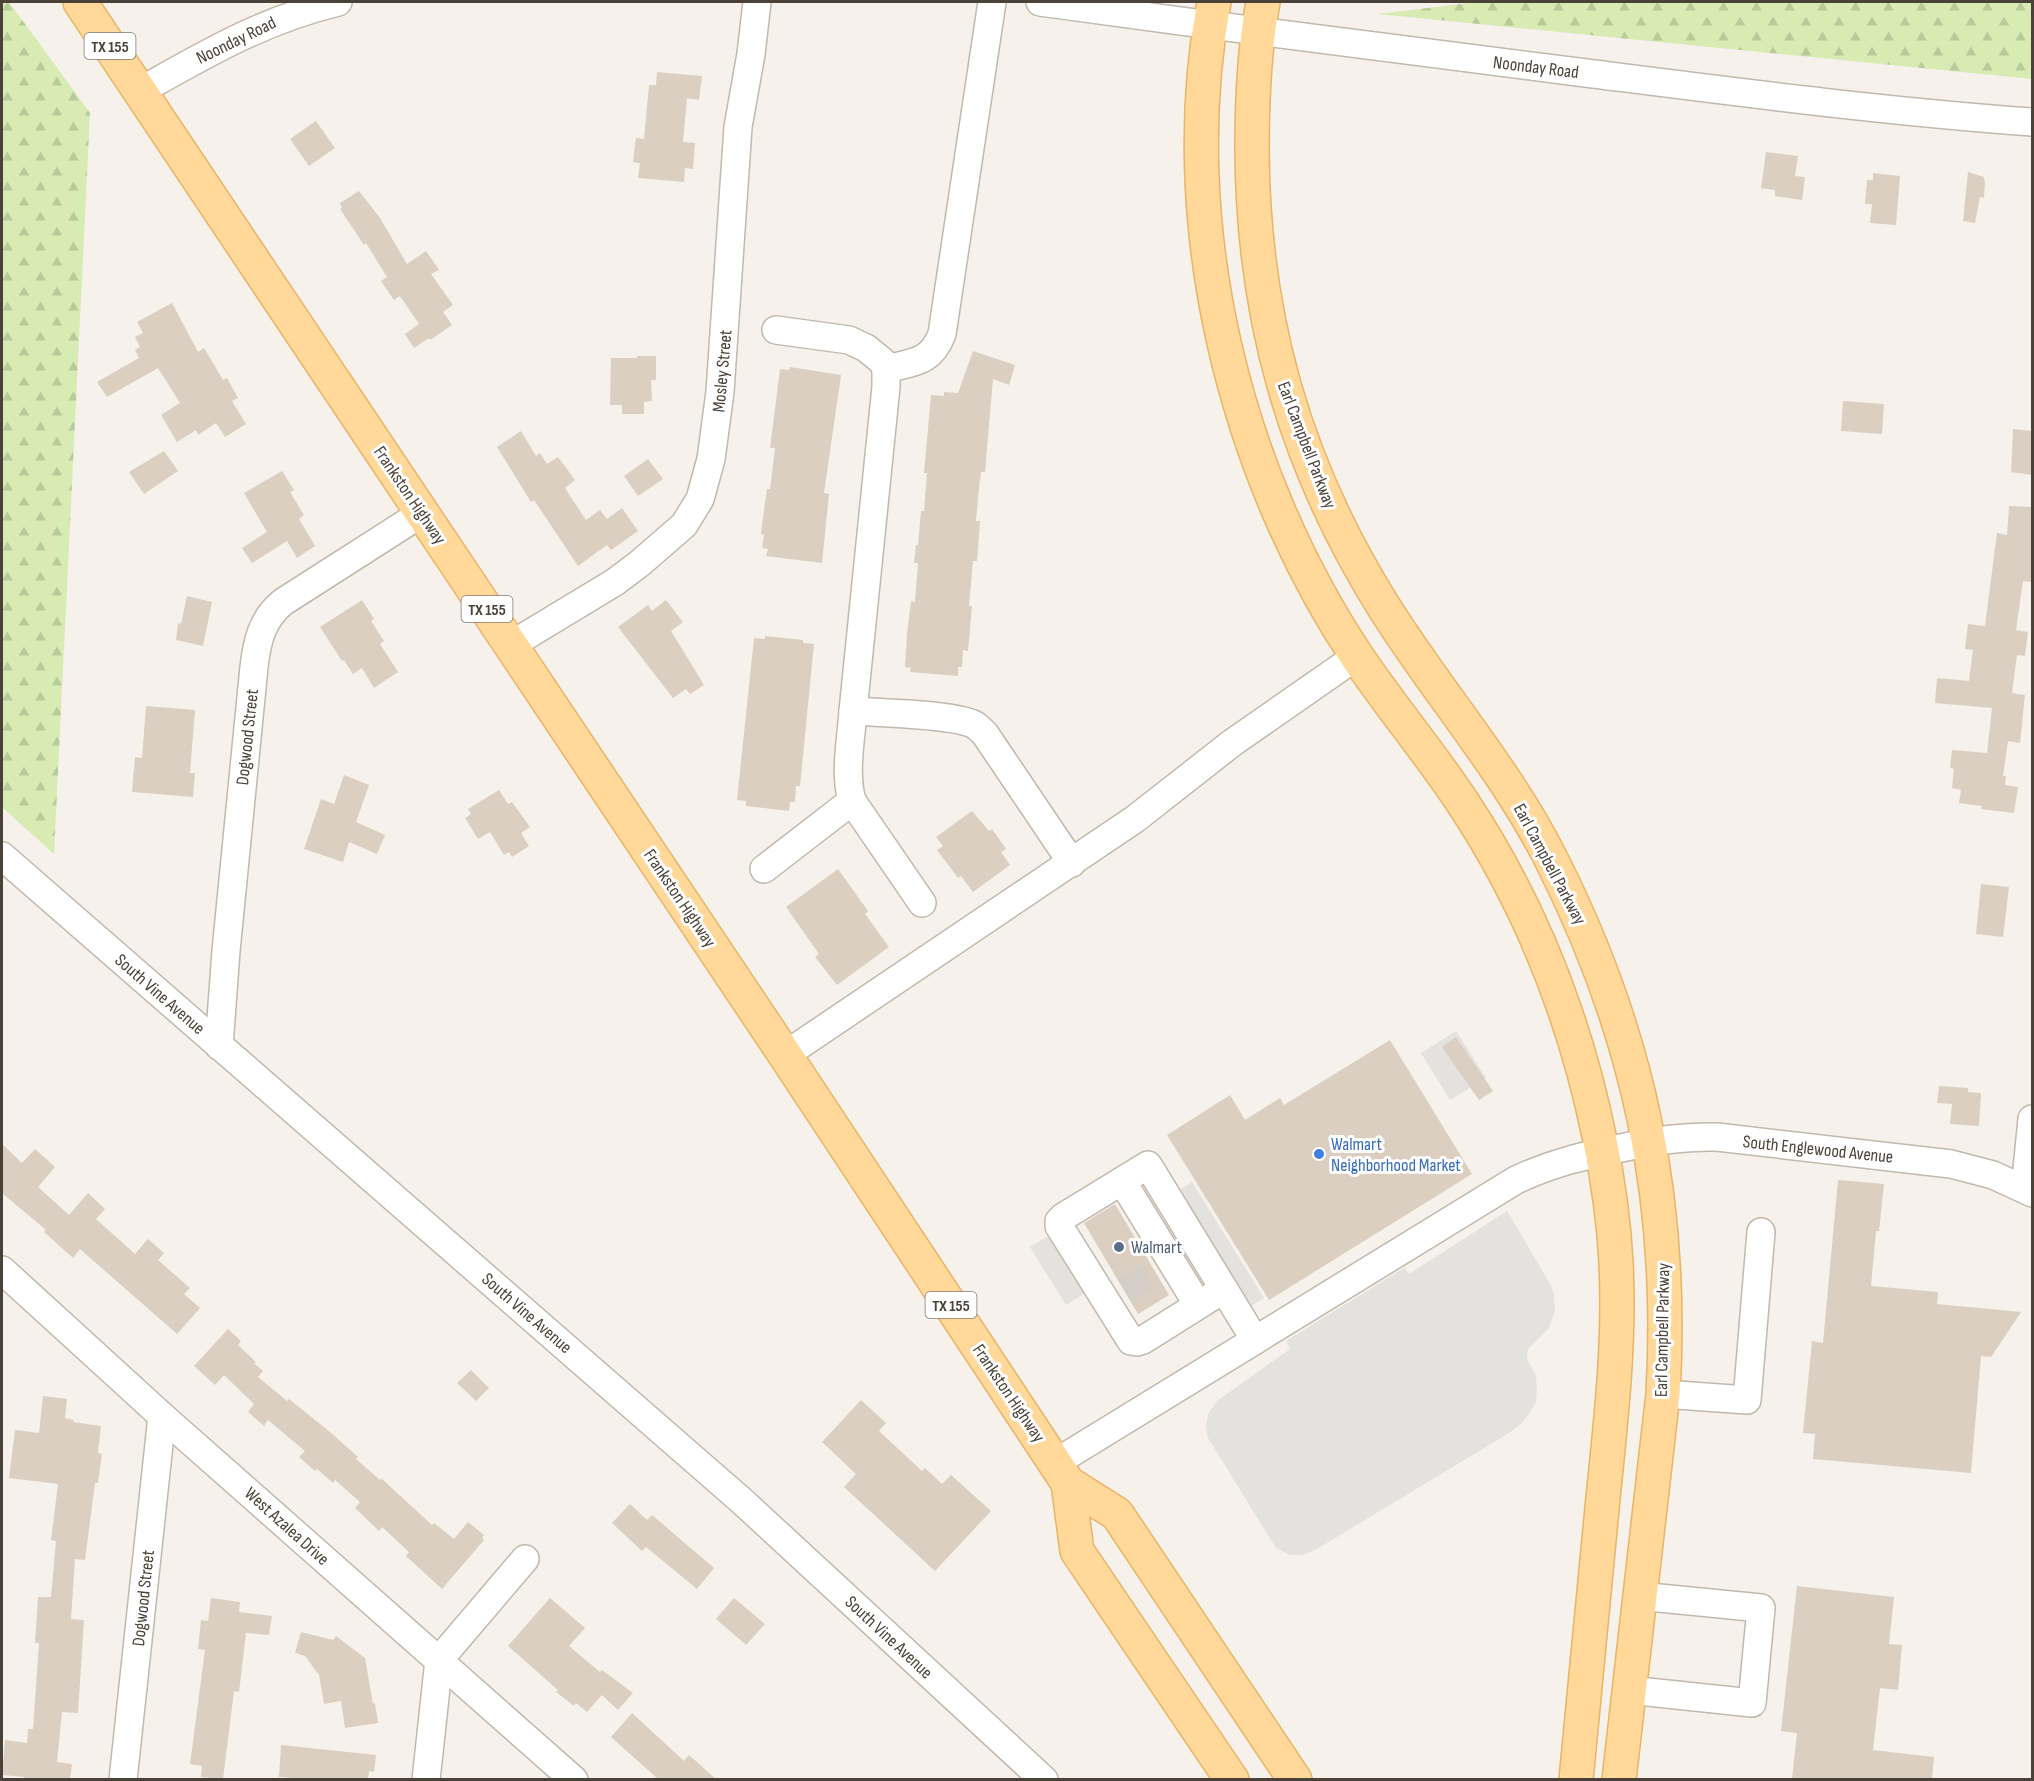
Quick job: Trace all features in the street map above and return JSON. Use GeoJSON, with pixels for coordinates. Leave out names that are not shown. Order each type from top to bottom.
{"type":"FeatureCollection","features":[{"type":"Feature","properties":{"kind":"main road","name":"Frankston Highway"},"geometry":{"type":"LineString","coordinates":[[80,2],[785,1055],[1061,1473],[1117,1514],[1295,1779]]}},
{"type":"Feature","properties":{"kind":"main road"},"geometry":{"type":"LineString","coordinates":[[1212,13],[1206,53],[1203,193],[1210,263],[1222,335],[1240,406],[1279,514],[1323,603],[1357,656],[1466,807],[1514,892],[1541,950],[1565,1011],[1584,1074],[1609,1192],[1616,1260],[1617,1344],[1576,1779]]}},
{"type":"Feature","properties":{"kind":"main road","name":"Earl Campbell Parkway"},"geometry":{"type":"LineString","coordinates":[[1260,17],[1252,113],[1254,211],[1260,270],[1272,344],[1294,421],[1325,497],[1360,566],[1397,627],[1506,783],[1554,864],[1613,1001],[1626,1043],[1650,1142],[1657,1185],[1664,1274],[1663,1394],[1619,1779]]}},
{"type":"Feature","properties":{"kind":"main road"},"geometry":{"type":"LineString","coordinates":[[1357,656],[1397,627]]}},
{"type":"Feature","properties":{"kind":"main road"},"geometry":{"type":"LineString","coordinates":[[1614,1390],[1663,1394]]}},
{"type":"Feature","properties":{"kind":"main road","name":"TX 155"},"geometry":{"type":"LineString","coordinates":[[1061,1473],[1077,1551],[1232,1779]]}},
{"type":"Feature","properties":{"kind":"main road"},"geometry":{"type":"LineString","coordinates":[[1600,1536],[1646,1542]]}},
{"type":"Feature","properties":{"kind":"main road"},"geometry":{"type":"LineString","coordinates":[[1594,1594],[1639,1596]]}},
{"type":"Feature","properties":{"kind":"main road"},"geometry":{"type":"LineString","coordinates":[[1586,1683],[1629,1690]]}},
{"type":"Feature","properties":{"kind":"street","name":"Noonday Road"},"geometry":{"type":"LineString","coordinates":[[140,91],[261,26],[338,2]]}},
{"type":"Feature","properties":{"kind":"street","name":"Mosley Street"},"geometry":{"type":"LineString","coordinates":[[511,645],[615,582],[639,564],[684,525],[700,499],[711,459],[717,424],[726,322],[738,126],[751,54],[757,2]]}},
{"type":"Feature","properties":{"kind":"street"},"geometry":{"type":"LineString","coordinates":[[886,369],[921,360],[931,354],[942,334],[947,313],[992,2]]}},
{"type":"Feature","properties":{"kind":"street","name":"Noonday Road"},"geometry":{"type":"LineString","coordinates":[[1040,2],[1260,17],[1741,92],[1944,115],[2032,122]]}},
{"type":"Feature","properties":{"kind":"street"},"geometry":{"type":"LineString","coordinates":[[776,330],[849,340],[866,348],[882,361],[886,369],[848,787],[852,801],[922,903]]}},
{"type":"Feature","properties":{"kind":"street","name":"Dogwood Street"},"geometry":{"type":"LineString","coordinates":[[219,1046],[227,939],[254,667],[260,632],[274,609],[283,602],[422,513]]}},
{"type":"Feature","properties":{"kind":"street"},"geometry":{"type":"LineString","coordinates":[[785,1055],[1135,819],[1232,743],[1357,656]]}},
{"type":"Feature","properties":{"kind":"street"},"geometry":{"type":"LineString","coordinates":[[854,711],[942,718],[975,725],[985,734],[1072,862]]}},
{"type":"Feature","properties":{"kind":"street"},"geometry":{"type":"LineString","coordinates":[[764,868],[852,801]]}},
{"type":"Feature","properties":{"kind":"street","name":"South Vine Avenue"},"geometry":{"type":"LineString","coordinates":[[2,856],[743,1502],[1044,1779]]}},
{"type":"Feature","properties":{"kind":"street"},"geometry":{"type":"LineString","coordinates":[[2029,1191],[2032,1119]]}},
{"type":"Feature","properties":{"kind":"street","name":"South Englewood Avenue"},"geometry":{"type":"LineString","coordinates":[[1061,1473],[1255,1340],[1516,1180],[1558,1162],[1678,1137],[1717,1137],[1935,1162],[1993,1176],[2029,1191]]}},
{"type":"Feature","properties":{"kind":"street"},"geometry":{"type":"LineString","coordinates":[[1224,1289],[1137,1342],[1131,1341],[1127,1337],[1115,1297],[1059,1226],[1059,1221],[1148,1165],[1224,1289],[1255,1340]]}},
{"type":"Feature","properties":{"kind":"street"},"geometry":{"type":"LineString","coordinates":[[1122,1181],[1163,1266],[1198,1305]]}},
{"type":"Feature","properties":{"kind":"street"},"geometry":{"type":"LineString","coordinates":[[1663,1394],[1747,1400],[1761,1232]]}},
{"type":"Feature","properties":{"kind":"street","name":"West Azalea Drive"},"geometry":{"type":"LineString","coordinates":[[2,1270],[162,1416],[574,1779]]}},
{"type":"Feature","properties":{"kind":"street","name":"Dogwood Street"},"geometry":{"type":"LineString","coordinates":[[123,1779],[162,1416]]}},
{"type":"Feature","properties":{"kind":"street"},"geometry":{"type":"LineString","coordinates":[[426,1779],[439,1660],[525,1559]]}},
{"type":"Feature","properties":{"kind":"street"},"geometry":{"type":"LineString","coordinates":[[1629,1690],[1752,1703],[1761,1608],[1639,1596]]}},
{"type":"Feature","properties":{"kind":"green space"},"geometry":{"type":"Polygon","coordinates":[[[2,2],[9,2],[90,113],[54,854],[2,807],[2,2]]]}},
{"type":"Feature","properties":{"kind":"green space"},"geometry":{"type":"Polygon","coordinates":[[[1477,2],[2032,2],[2032,79],[1378,14],[1477,2]]]}},
{"type":"Feature","properties":{"kind":"shaded area"},"geometry":{"type":"Polygon","coordinates":[[[1456,1031],[1486,1078],[1450,1100],[1421,1053],[1456,1031]]]}},
{"type":"Feature","properties":{"kind":"shaded area"},"geometry":{"type":"Polygon","coordinates":[[[1192,1182],[1264,1298],[1229,1320],[1156,1204],[1192,1182]]]}},
{"type":"Feature","properties":{"kind":"shaded area"},"geometry":{"type":"Polygon","coordinates":[[[1507,1211],[1554,1294],[1555,1311],[1549,1328],[1528,1349],[1527,1359],[1536,1376],[1537,1391],[1536,1402],[1529,1414],[1509,1433],[1317,1549],[1303,1555],[1290,1555],[1276,1548],[1208,1438],[1206,1426],[1208,1414],[1217,1401],[1290,1349],[1286,1341],[1404,1268],[1409,1274],[1507,1211]]]}},
{"type":"Feature","properties":{"kind":"shaded area"},"geometry":{"type":"Polygon","coordinates":[[[1071,1222],[1107,1280],[1066,1305],[1030,1247],[1071,1222]]]}},
{"type":"Feature","properties":{"kind":"building"},"geometry":{"type":"Polygon","coordinates":[[[657,72],[702,76],[699,100],[687,98],[683,142],[695,143],[693,169],[685,168],[684,182],[638,178],[640,163],[633,162],[636,138],[644,139],[649,85],[656,85],[657,72]]]}},
{"type":"Feature","properties":{"kind":"building"},"geometry":{"type":"Polygon","coordinates":[[[316,121],[335,148],[309,166],[290,139],[316,121]]]}},
{"type":"Feature","properties":{"kind":"building"},"geometry":{"type":"Polygon","coordinates":[[[1766,152],[1798,156],[1795,176],[1805,177],[1802,200],[1775,196],[1775,190],[1761,188],[1766,152]]]}},
{"type":"Feature","properties":{"kind":"building"},"geometry":{"type":"Polygon","coordinates":[[[1968,172],[1984,177],[1985,181],[1984,198],[1980,197],[1975,223],[1963,221],[1968,172]]]}},
{"type":"Feature","properties":{"kind":"building"},"geometry":{"type":"Polygon","coordinates":[[[1873,173],[1900,176],[1896,225],[1870,223],[1872,204],[1865,204],[1867,180],[1873,180],[1873,173]]]}},
{"type":"Feature","properties":{"kind":"building"},"geometry":{"type":"Polygon","coordinates":[[[359,191],[380,218],[407,264],[426,251],[439,270],[431,274],[453,305],[443,312],[452,325],[414,348],[405,334],[419,324],[400,296],[394,300],[381,281],[387,277],[366,243],[364,245],[340,209],[342,208],[340,203],[359,191]]]}},
{"type":"Feature","properties":{"kind":"building"},"geometry":{"type":"Polygon","coordinates":[[[172,303],[198,352],[204,348],[223,380],[227,378],[238,398],[232,401],[246,424],[225,437],[216,423],[198,435],[196,430],[177,442],[161,415],[180,403],[158,368],[107,397],[97,382],[139,358],[135,350],[140,347],[135,337],[143,333],[137,322],[172,303]]]}},
{"type":"Feature","properties":{"kind":"building"},"geometry":{"type":"Polygon","coordinates":[[[973,351],[1015,365],[1009,385],[993,379],[985,472],[981,472],[979,488],[976,521],[980,521],[977,561],[973,561],[968,651],[963,650],[962,667],[958,667],[958,676],[910,672],[911,668],[905,667],[907,634],[911,601],[915,602],[918,563],[914,563],[921,511],[924,511],[927,473],[924,473],[931,395],[944,396],[944,392],[958,393],[973,351]]]}},
{"type":"Feature","properties":{"kind":"building"},"geometry":{"type":"Polygon","coordinates":[[[637,356],[656,356],[656,380],[651,380],[652,401],[644,402],[644,414],[622,414],[622,405],[610,405],[611,358],[637,358],[637,356]]]}},
{"type":"Feature","properties":{"kind":"building"},"geometry":{"type":"Polygon","coordinates":[[[790,367],[841,375],[824,493],[829,494],[822,563],[766,556],[768,549],[762,548],[763,517],[767,489],[770,489],[775,448],[770,448],[780,369],[789,370],[790,367]]]}},
{"type":"Feature","properties":{"kind":"building"},"geometry":{"type":"Polygon","coordinates":[[[1843,401],[1884,404],[1882,434],[1841,431],[1843,401]]]}},
{"type":"Feature","properties":{"kind":"building"},"geometry":{"type":"Polygon","coordinates":[[[2013,429],[2032,431],[2032,475],[2011,472],[2013,429]]]}},
{"type":"Feature","properties":{"kind":"building"},"geometry":{"type":"Polygon","coordinates":[[[521,431],[536,456],[540,453],[547,464],[558,457],[575,480],[565,488],[586,520],[600,510],[607,519],[622,508],[638,531],[611,550],[607,545],[578,566],[534,500],[531,502],[497,447],[521,431]]]}},
{"type":"Feature","properties":{"kind":"building"},"geometry":{"type":"Polygon","coordinates":[[[164,451],[178,471],[144,494],[129,472],[164,451]]]}},
{"type":"Feature","properties":{"kind":"building"},"geometry":{"type":"Polygon","coordinates":[[[648,459],[663,479],[638,496],[624,476],[648,459]]]}},
{"type":"Feature","properties":{"kind":"building"},"geometry":{"type":"Polygon","coordinates":[[[282,471],[294,490],[290,492],[304,515],[299,519],[315,546],[297,558],[287,541],[252,563],[242,548],[267,532],[244,493],[282,471]]]}},
{"type":"Feature","properties":{"kind":"building"},"geometry":{"type":"Polygon","coordinates":[[[2009,506],[2032,507],[2032,582],[2023,581],[2016,630],[2028,632],[2025,656],[2017,655],[2012,693],[2025,695],[2020,743],[2008,741],[2003,776],[2006,776],[2005,785],[2018,787],[2014,813],[1981,809],[1982,806],[1959,803],[1961,790],[1952,788],[1954,769],[1950,768],[1952,750],[1987,753],[1992,708],[1935,703],[1937,678],[1969,681],[1973,650],[1965,649],[1968,624],[1985,626],[1997,533],[2007,535],[2009,506]]]}},
{"type":"Feature","properties":{"kind":"building"},"geometry":{"type":"Polygon","coordinates":[[[187,596],[212,602],[203,646],[176,640],[178,623],[181,624],[187,596]]]}},
{"type":"Feature","properties":{"kind":"building"},"geometry":{"type":"Polygon","coordinates":[[[362,600],[374,619],[371,621],[384,641],[380,644],[398,672],[374,688],[362,668],[353,674],[320,627],[362,600]]]}},
{"type":"Feature","properties":{"kind":"building"},"geometry":{"type":"Polygon","coordinates":[[[666,600],[683,622],[671,631],[704,685],[690,694],[686,689],[673,698],[618,627],[648,605],[652,611],[666,600]]]}},
{"type":"Feature","properties":{"kind":"building"},"geometry":{"type":"Polygon","coordinates":[[[765,636],[803,640],[803,643],[814,644],[800,786],[796,786],[795,802],[790,802],[789,811],[746,806],[746,801],[737,800],[754,638],[765,639],[765,636]]]}},
{"type":"Feature","properties":{"kind":"building"},"geometry":{"type":"Polygon","coordinates":[[[146,706],[195,710],[190,773],[195,773],[193,797],[132,792],[135,757],[142,758],[146,706]]]}},
{"type":"Feature","properties":{"kind":"building"},"geometry":{"type":"Polygon","coordinates":[[[344,775],[369,785],[356,822],[385,835],[377,854],[349,842],[343,862],[304,849],[321,799],[334,804],[344,775]]]}},
{"type":"Feature","properties":{"kind":"building"},"geometry":{"type":"Polygon","coordinates":[[[499,790],[508,804],[512,802],[530,827],[521,833],[529,846],[512,857],[509,852],[504,855],[490,832],[478,839],[465,818],[471,814],[468,809],[499,790]]]}},
{"type":"Feature","properties":{"kind":"building"},"geometry":{"type":"Polygon","coordinates":[[[972,811],[989,831],[992,829],[1006,849],[1001,852],[1010,865],[973,892],[961,876],[958,878],[937,850],[943,846],[936,837],[972,811]]]}},
{"type":"Feature","properties":{"kind":"building"},"geometry":{"type":"Polygon","coordinates":[[[838,869],[868,911],[865,914],[889,947],[837,985],[815,957],[819,954],[786,907],[838,869]]]}},
{"type":"Feature","properties":{"kind":"building"},"geometry":{"type":"Polygon","coordinates":[[[1981,884],[2009,887],[2003,937],[1976,934],[1981,884]]]}},
{"type":"Feature","properties":{"kind":"building"},"geometry":{"type":"Polygon","coordinates":[[[1456,1037],[1493,1091],[1479,1100],[1442,1047],[1456,1037]]]}},
{"type":"Feature","properties":{"kind":"building","name":"Walmart Neighborhood Market"},"geometry":{"type":"Polygon","coordinates":[[[1390,1040],[1472,1174],[1269,1300],[1167,1135],[1230,1095],[1245,1120],[1280,1098],[1284,1105],[1390,1040]]]}},
{"type":"Feature","properties":{"kind":"building"},"geometry":{"type":"Polygon","coordinates":[[[1939,1086],[1968,1088],[1968,1092],[1981,1093],[1979,1126],[1950,1124],[1952,1104],[1937,1103],[1939,1086]]]}},
{"type":"Feature","properties":{"kind":"building"},"geometry":{"type":"Polygon","coordinates":[[[2,1144],[22,1163],[35,1149],[55,1167],[38,1187],[69,1215],[88,1193],[105,1209],[96,1219],[135,1254],[148,1239],[164,1253],[158,1260],[190,1288],[184,1294],[200,1308],[177,1334],[80,1249],[73,1258],[44,1232],[46,1230],[2,1193],[2,1144]]]}},
{"type":"Feature","properties":{"kind":"building"},"geometry":{"type":"Polygon","coordinates":[[[1838,1180],[1884,1184],[1879,1231],[1876,1231],[1871,1286],[1938,1292],[1937,1304],[2021,1312],[1991,1357],[1981,1356],[1971,1473],[1813,1459],[1815,1434],[1803,1433],[1812,1341],[1823,1343],[1838,1180]]]}},
{"type":"Feature","properties":{"kind":"building","name":"Walmart"},"geometry":{"type":"Polygon","coordinates":[[[1115,1204],[1169,1295],[1138,1314],[1084,1223],[1115,1204]]]}},
{"type":"Feature","properties":{"kind":"building"},"geometry":{"type":"Polygon","coordinates":[[[228,1329],[241,1341],[238,1345],[263,1371],[258,1377],[330,1432],[358,1457],[356,1459],[380,1480],[382,1479],[432,1525],[434,1523],[454,1539],[468,1522],[484,1535],[482,1538],[484,1540],[442,1589],[406,1556],[409,1552],[382,1527],[379,1531],[355,1508],[360,1502],[335,1480],[333,1483],[299,1457],[305,1451],[268,1420],[264,1426],[248,1412],[254,1404],[224,1375],[215,1385],[194,1366],[228,1329]]]}},
{"type":"Feature","properties":{"kind":"building"},"geometry":{"type":"Polygon","coordinates":[[[471,1370],[489,1388],[476,1401],[457,1383],[471,1370]]]}},
{"type":"Feature","properties":{"kind":"building"},"geometry":{"type":"Polygon","coordinates":[[[43,1396],[67,1399],[65,1418],[74,1420],[73,1422],[101,1426],[98,1453],[102,1454],[98,1483],[95,1483],[85,1560],[75,1559],[71,1619],[84,1620],[78,1713],[62,1712],[57,1762],[72,1764],[70,1779],[24,1779],[24,1777],[2,1775],[5,1740],[27,1743],[28,1729],[33,1729],[39,1643],[35,1643],[38,1597],[51,1597],[56,1541],[51,1540],[58,1484],[9,1478],[15,1430],[39,1433],[43,1396]]]}},
{"type":"Feature","properties":{"kind":"building"},"geometry":{"type":"Polygon","coordinates":[[[861,1400],[886,1423],[879,1431],[922,1471],[925,1468],[942,1484],[951,1475],[991,1511],[935,1571],[844,1487],[856,1474],[822,1442],[861,1400]]]}},
{"type":"Feature","properties":{"kind":"building"},"geometry":{"type":"Polygon","coordinates":[[[630,1504],[647,1520],[652,1515],[714,1568],[697,1589],[646,1547],[642,1551],[612,1523],[630,1504]]]}},
{"type":"Feature","properties":{"kind":"building"},"geometry":{"type":"Polygon","coordinates":[[[1797,1586],[1894,1597],[1889,1644],[1902,1645],[1898,1690],[1880,1688],[1873,1750],[1934,1757],[1932,1779],[1792,1779],[1797,1733],[1781,1731],[1797,1586]]]}},
{"type":"Feature","properties":{"kind":"building"},"geometry":{"type":"Polygon","coordinates":[[[211,1598],[240,1602],[239,1612],[272,1616],[269,1635],[246,1633],[239,1692],[234,1691],[223,1779],[201,1777],[202,1766],[190,1764],[205,1650],[198,1649],[201,1620],[208,1621],[211,1598]]]}},
{"type":"Feature","properties":{"kind":"building"},"geometry":{"type":"Polygon","coordinates":[[[550,1598],[585,1628],[569,1646],[600,1672],[602,1670],[633,1693],[618,1710],[602,1695],[587,1712],[576,1703],[574,1706],[508,1646],[550,1598]]]}},
{"type":"Feature","properties":{"kind":"building"},"geometry":{"type":"Polygon","coordinates":[[[734,1598],[765,1624],[746,1645],[716,1619],[734,1598]]]}},
{"type":"Feature","properties":{"kind":"building"},"geometry":{"type":"Polygon","coordinates":[[[301,1632],[333,1640],[336,1636],[365,1658],[378,1723],[345,1728],[341,1701],[324,1704],[319,1675],[305,1656],[295,1653],[301,1632]]]}},
{"type":"Feature","properties":{"kind":"building"},"geometry":{"type":"Polygon","coordinates":[[[632,1713],[684,1761],[689,1755],[716,1779],[658,1779],[611,1737],[632,1713]]]}},
{"type":"Feature","properties":{"kind":"building"},"geometry":{"type":"Polygon","coordinates":[[[281,1745],[376,1755],[374,1772],[369,1771],[368,1779],[279,1777],[281,1745]]]}},
{"type":"Feature","properties":{"kind":"tunnel"},"geometry":{"type":"LineString","coordinates":[[1125,1291],[1155,1271]]}},
{"type":"Feature","properties":{"kind":"place","name":"Walmart Neighborhood Market"},"geometry":{"type":"Point","coordinates":[1319,1154]}},
{"type":"Feature","properties":{"kind":"place","name":"Walmart"},"geometry":{"type":"Point","coordinates":[1119,1247]}}]}
